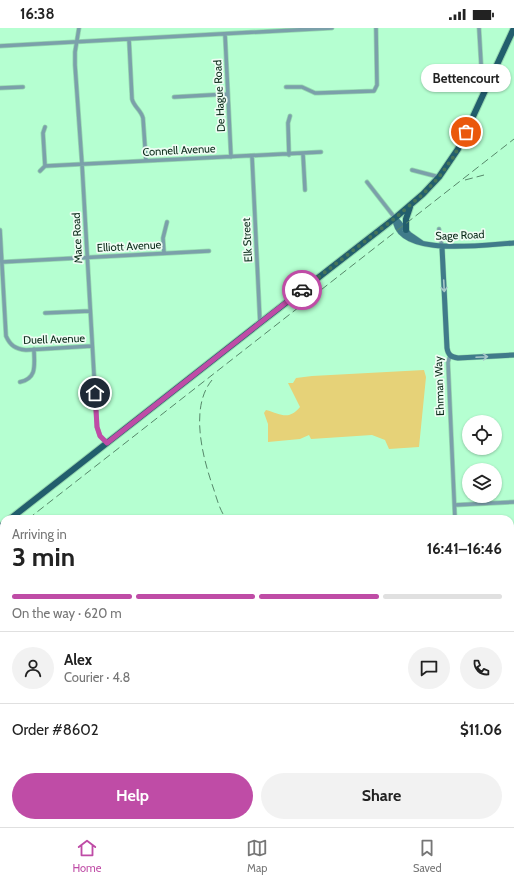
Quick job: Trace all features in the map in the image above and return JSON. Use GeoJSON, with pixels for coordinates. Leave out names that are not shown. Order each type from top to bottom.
{"type":"FeatureCollection","features":[{"type":"Feature","properties":{"kind":"main road"},"geometry":{"type":"LineString","coordinates":[[15,515],[395,218],[423,194],[439,177],[458,149],[514,28]]}},
{"type":"Feature","properties":{"kind":"main road"},"geometry":{"type":"LineString","coordinates":[[406,230],[406,219],[412,203]]}},
{"type":"Feature","properties":{"kind":"street","name":"Mace Road"},"geometry":{"type":"LineString","coordinates":[[79,28],[76,42],[75,65],[88,258],[97,427],[100,436],[107,443]]}},
{"type":"Feature","properties":{"kind":"street"},"geometry":{"type":"LineString","coordinates":[[0,46],[332,28]]}},
{"type":"Feature","properties":{"kind":"street"},"geometry":{"type":"LineString","coordinates":[[286,87],[302,87],[318,93],[376,90],[376,28]]}},
{"type":"Feature","properties":{"kind":"street"},"geometry":{"type":"LineString","coordinates":[[479,28],[482,80],[483,83],[488,85]]}},
{"type":"Feature","properties":{"kind":"street","name":"De Hague Road"},"geometry":{"type":"LineString","coordinates":[[225,34],[230,157]]}},
{"type":"Feature","properties":{"kind":"street"},"geometry":{"type":"LineString","coordinates":[[129,39],[132,99],[143,118],[146,161]]}},
{"type":"Feature","properties":{"kind":"street"},"geometry":{"type":"LineString","coordinates":[[0,88],[22,87]]}},
{"type":"Feature","properties":{"kind":"street"},"geometry":{"type":"LineString","coordinates":[[174,97],[228,94]]}},
{"type":"Feature","properties":{"kind":"street"},"geometry":{"type":"LineString","coordinates":[[289,155],[288,123],[290,116]]}},
{"type":"Feature","properties":{"kind":"street"},"geometry":{"type":"LineString","coordinates":[[40,171],[45,166],[43,133],[45,127]]}},
{"type":"Feature","properties":{"kind":"street","name":"Connell Avenue"},"geometry":{"type":"LineString","coordinates":[[45,166],[289,155],[321,152]]}},
{"type":"Feature","properties":{"kind":"street"},"geometry":{"type":"LineString","coordinates":[[304,154],[305,190]]}},
{"type":"Feature","properties":{"kind":"street","name":"Elk Street"},"geometry":{"type":"LineString","coordinates":[[252,156],[260,323]]}},
{"type":"Feature","properties":{"kind":"street"},"geometry":{"type":"LineString","coordinates":[[412,170],[439,177]]}},
{"type":"Feature","properties":{"kind":"street","name":"Sage Road"},"geometry":{"type":"LineString","coordinates":[[366,182],[395,218],[395,226],[398,230],[414,242],[442,247],[514,243]]}},
{"type":"Feature","properties":{"kind":"street"},"geometry":{"type":"LineString","coordinates":[[395,218],[422,244]]}},
{"type":"Feature","properties":{"kind":"street"},"geometry":{"type":"LineString","coordinates":[[164,253],[163,238],[167,222]]}},
{"type":"Feature","properties":{"kind":"street","name":"Ehrman Way"},"geometry":{"type":"LineString","coordinates":[[439,229],[442,247],[447,348],[450,356],[448,362],[455,515]]}},
{"type":"Feature","properties":{"kind":"street"},"geometry":{"type":"LineString","coordinates":[[0,230],[6,336],[0,336]]}},
{"type":"Feature","properties":{"kind":"street","name":"Elliott Avenue"},"geometry":{"type":"LineString","coordinates":[[2,262],[209,251]]}},
{"type":"Feature","properties":{"kind":"street"},"geometry":{"type":"LineString","coordinates":[[45,313],[90,311]]}},
{"type":"Feature","properties":{"kind":"street","name":"Duell Avenue"},"geometry":{"type":"LineString","coordinates":[[6,336],[14,347],[22,350],[92,346]]}},
{"type":"Feature","properties":{"kind":"street"},"geometry":{"type":"LineString","coordinates":[[20,382],[28,379],[34,372],[34,349]]}},
{"type":"Feature","properties":{"kind":"street"},"geometry":{"type":"LineString","coordinates":[[450,356],[458,358],[514,355]]}},
{"type":"Feature","properties":{"kind":"street"},"geometry":{"type":"LineString","coordinates":[[455,505],[514,502]]}},
{"type":"Feature","properties":{"kind":"shaded area"},"geometry":{"type":"Polygon","coordinates":[[[424,370],[426,377],[419,447],[389,449],[385,440],[372,435],[311,439],[309,435],[300,439],[268,442],[268,424],[264,413],[266,410],[288,415],[292,414],[300,407],[288,383],[293,383],[296,378],[424,370]]]}},
{"type":"Feature","properties":{"kind":"railway"},"geometry":{"type":"LineString","coordinates":[[33,515],[514,139]]}},
{"type":"Feature","properties":{"kind":"railway"},"geometry":{"type":"LineString","coordinates":[[465,180],[484,175]]}},
{"type":"Feature","properties":{"kind":"railway"},"geometry":{"type":"LineString","coordinates":[[212,380],[205,391],[201,405],[200,434],[202,449],[210,478],[224,515]]}},
{"type":"Feature","properties":{"kind":"way so far"},"geometry":{"type":"LineString","coordinates":[[302,290],[395,218],[423,194],[439,177],[454,156],[466,132]]}},
{"type":"Feature","properties":{"kind":"place","name":"Bettencourt"},"geometry":{"type":"Point","coordinates":[466,132]}},
{"type":"Feature","properties":{"kind":"route"},"geometry":{"type":"LineString","coordinates":[[95,393],[97,427],[100,436],[107,443],[302,290]]}}]}
